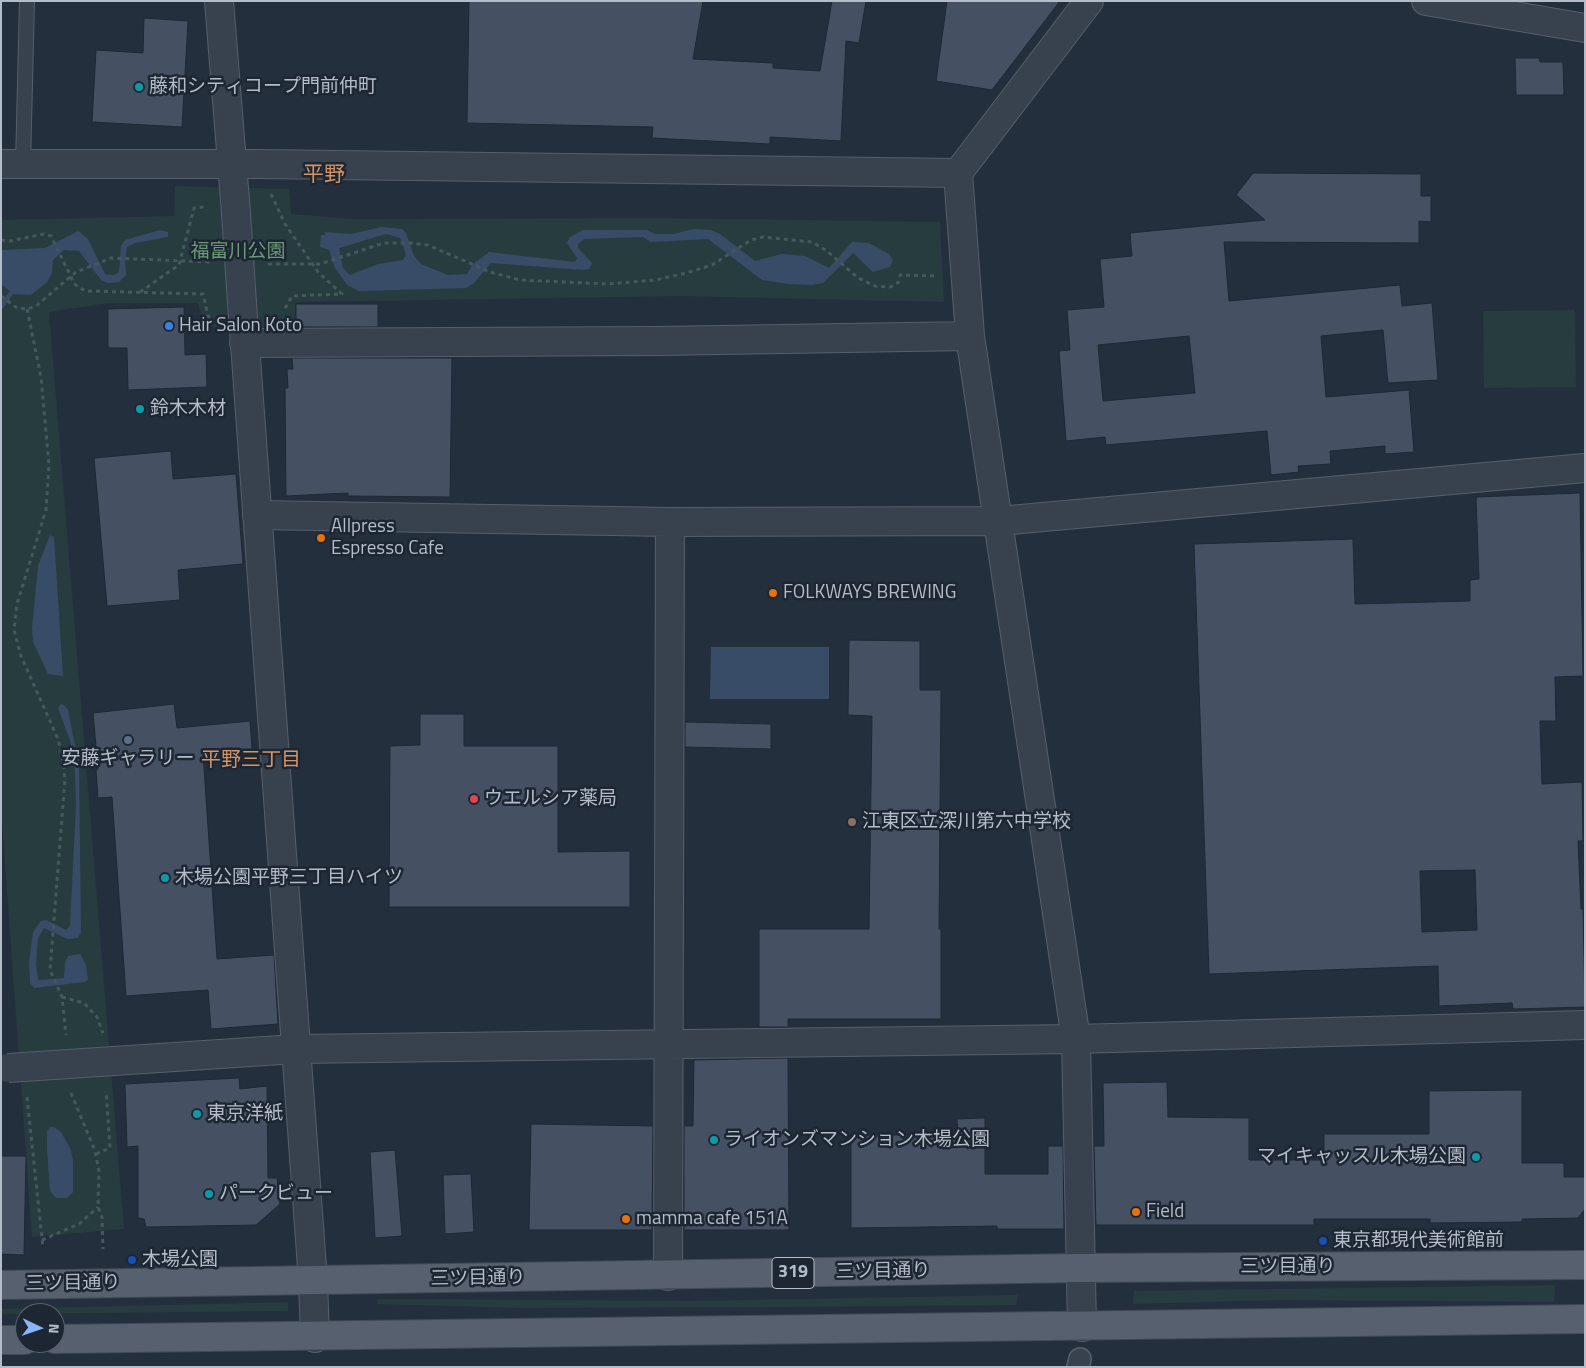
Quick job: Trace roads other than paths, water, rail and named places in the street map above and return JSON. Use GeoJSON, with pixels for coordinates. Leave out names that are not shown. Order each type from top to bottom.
{"type":"FeatureCollection","features":[{"type":"Feature","properties":{"kind":"main road","name":"三ツ目通り"},"geometry":{"type":"LineString","coordinates":[[1,1285],[668,1276],[1080,1268],[1585,1265]]}},
{"type":"Feature","properties":{"kind":"main road"},"geometry":{"type":"LineString","coordinates":[[65,1339],[315,1338],[1585,1319]]}},
{"type":"Feature","properties":{"kind":"main road"},"geometry":{"type":"LineString","coordinates":[[1,1340],[15,1340]]}},
{"type":"Feature","properties":{"kind":"street"},"geometry":{"type":"LineString","coordinates":[[219,1],[313,1281],[315,1338]]}},
{"type":"Feature","properties":{"kind":"street"},"geometry":{"type":"LineString","coordinates":[[1082,1326],[1076,1039],[1000,522],[970,336],[958,173],[1089,1]]}},
{"type":"Feature","properties":{"kind":"street"},"geometry":{"type":"LineString","coordinates":[[1426,1],[1585,28]]}},
{"type":"Feature","properties":{"kind":"street"},"geometry":{"type":"LineString","coordinates":[[12,165],[232,164],[958,173]]}},
{"type":"Feature","properties":{"kind":"street"},"geometry":{"type":"LineString","coordinates":[[244,342],[658,341],[970,336]]}},
{"type":"Feature","properties":{"kind":"street"},"geometry":{"type":"LineString","coordinates":[[257,515],[670,522],[1000,522],[1585,468]]}},
{"type":"Feature","properties":{"kind":"street"},"geometry":{"type":"LineString","coordinates":[[668,1276],[670,522]]}},
{"type":"Feature","properties":{"kind":"street"},"geometry":{"type":"LineString","coordinates":[[11,1067],[296,1049],[1076,1039],[1585,1025]]}},
{"type":"Feature","properties":{"kind":"lane"},"geometry":{"type":"LineString","coordinates":[[12,165],[27,1]]}},
{"type":"Feature","properties":{"kind":"water"},"geometry":{"type":"Polygon","coordinates":[[[381,227],[402,229],[406,233],[414,256],[421,264],[448,275],[467,274],[473,264],[489,252],[575,262],[577,258],[567,243],[570,237],[583,230],[647,230],[655,234],[673,234],[694,229],[711,230],[720,234],[755,261],[782,254],[805,256],[829,268],[852,242],[869,243],[889,254],[893,260],[890,267],[873,272],[853,253],[823,283],[812,285],[788,284],[762,280],[708,239],[651,242],[643,237],[584,239],[578,244],[578,248],[592,263],[589,269],[491,263],[474,283],[466,288],[359,291],[347,285],[335,268],[329,250],[320,247],[321,235],[325,235],[325,232],[351,234],[381,227]],[[386,234],[339,248],[343,268],[350,275],[378,264],[403,260],[406,255],[400,238],[386,234]]]}},
{"type":"Feature","properties":{"kind":"water"},"geometry":{"type":"Polygon","coordinates":[[[160,230],[168,232],[168,237],[135,243],[127,247],[126,275],[119,282],[107,283],[101,280],[79,251],[64,250],[53,260],[52,273],[47,282],[31,295],[13,294],[1,311],[1,302],[10,291],[1,284],[1,250],[45,248],[78,231],[88,239],[105,274],[114,275],[119,272],[121,246],[125,240],[160,230]]]}},
{"type":"Feature","properties":{"kind":"water"},"geometry":{"type":"Polygon","coordinates":[[[50,535],[54,537],[63,676],[48,674],[33,642],[32,628],[38,566],[50,535]]]}},
{"type":"Feature","properties":{"kind":"water"},"geometry":{"type":"Polygon","coordinates":[[[711,647],[829,647],[829,699],[710,699],[711,647]]]}},
{"type":"Feature","properties":{"kind":"water"},"geometry":{"type":"Polygon","coordinates":[[[61,704],[68,710],[79,766],[81,932],[78,938],[67,939],[44,928],[38,938],[36,964],[38,980],[64,978],[65,962],[68,956],[80,954],[86,965],[88,979],[85,982],[34,988],[30,983],[29,963],[33,932],[41,921],[46,920],[66,930],[70,926],[76,806],[75,771],[70,740],[58,708],[61,704]]]}},
{"type":"Feature","properties":{"kind":"water"},"geometry":{"type":"Polygon","coordinates":[[[50,1127],[54,1127],[61,1132],[71,1150],[73,1192],[67,1198],[56,1198],[50,1191],[47,1131],[50,1127]]]}},
{"type":"Feature","properties":{"kind":"place","name":"藤和シティコープ門前仲町"},"geometry":{"type":"Point","coordinates":[139,87]}},
{"type":"Feature","properties":{"kind":"place","name":"Hair Salon Koto"},"geometry":{"type":"Point","coordinates":[169,326]}},
{"type":"Feature","properties":{"kind":"place","name":"鈴木木材"},"geometry":{"type":"Point","coordinates":[140,409]}},
{"type":"Feature","properties":{"kind":"place","name":"Allpress Espresso Cafe"},"geometry":{"type":"Point","coordinates":[321,538]}},
{"type":"Feature","properties":{"kind":"place","name":"FOLKWAYS BREWING"},"geometry":{"type":"Point","coordinates":[773,593]}},
{"type":"Feature","properties":{"kind":"place","name":"安藤ギャラリー"},"geometry":{"type":"Point","coordinates":[128,740]}},
{"type":"Feature","properties":{"kind":"place","name":"ウエルシア薬局"},"geometry":{"type":"Point","coordinates":[474,799]}},
{"type":"Feature","properties":{"kind":"place","name":"江東区立深川第六中学校"},"geometry":{"type":"Point","coordinates":[852,822]}},
{"type":"Feature","properties":{"kind":"place","name":"木場公園平野三丁目ハイツ"},"geometry":{"type":"Point","coordinates":[165,878]}},
{"type":"Feature","properties":{"kind":"place","name":"東京洋紙"},"geometry":{"type":"Point","coordinates":[197,1114]}},
{"type":"Feature","properties":{"kind":"place","name":"ライオンズマンション木場公園"},"geometry":{"type":"Point","coordinates":[714,1140]}},
{"type":"Feature","properties":{"kind":"place","name":"マイキャッスル木場公園"},"geometry":{"type":"Point","coordinates":[1476,1157]}},
{"type":"Feature","properties":{"kind":"place","name":"パークビュー"},"geometry":{"type":"Point","coordinates":[209,1194]}},
{"type":"Feature","properties":{"kind":"place","name":"Field"},"geometry":{"type":"Point","coordinates":[1136,1212]}},
{"type":"Feature","properties":{"kind":"place","name":"mamma cafe 151A"},"geometry":{"type":"Point","coordinates":[626,1219]}},
{"type":"Feature","properties":{"kind":"place","name":"東京都現代美術館前"},"geometry":{"type":"Point","coordinates":[1323,1241]}},
{"type":"Feature","properties":{"kind":"place","name":"木場公園"},"geometry":{"type":"Point","coordinates":[132,1260]}},
{"type":"Feature","properties":{"kind":"district","name":"平野"},"geometry":{"type":"Point","coordinates":[324,176]}},
{"type":"Feature","properties":{"kind":"district","name":"平野三丁目"},"geometry":{"type":"Point","coordinates":[251,761]}},
{"type":"Feature","properties":{"kind":"park label","name":"福富川公園"},"geometry":{"type":"Point","coordinates":[238,252]}}]}
